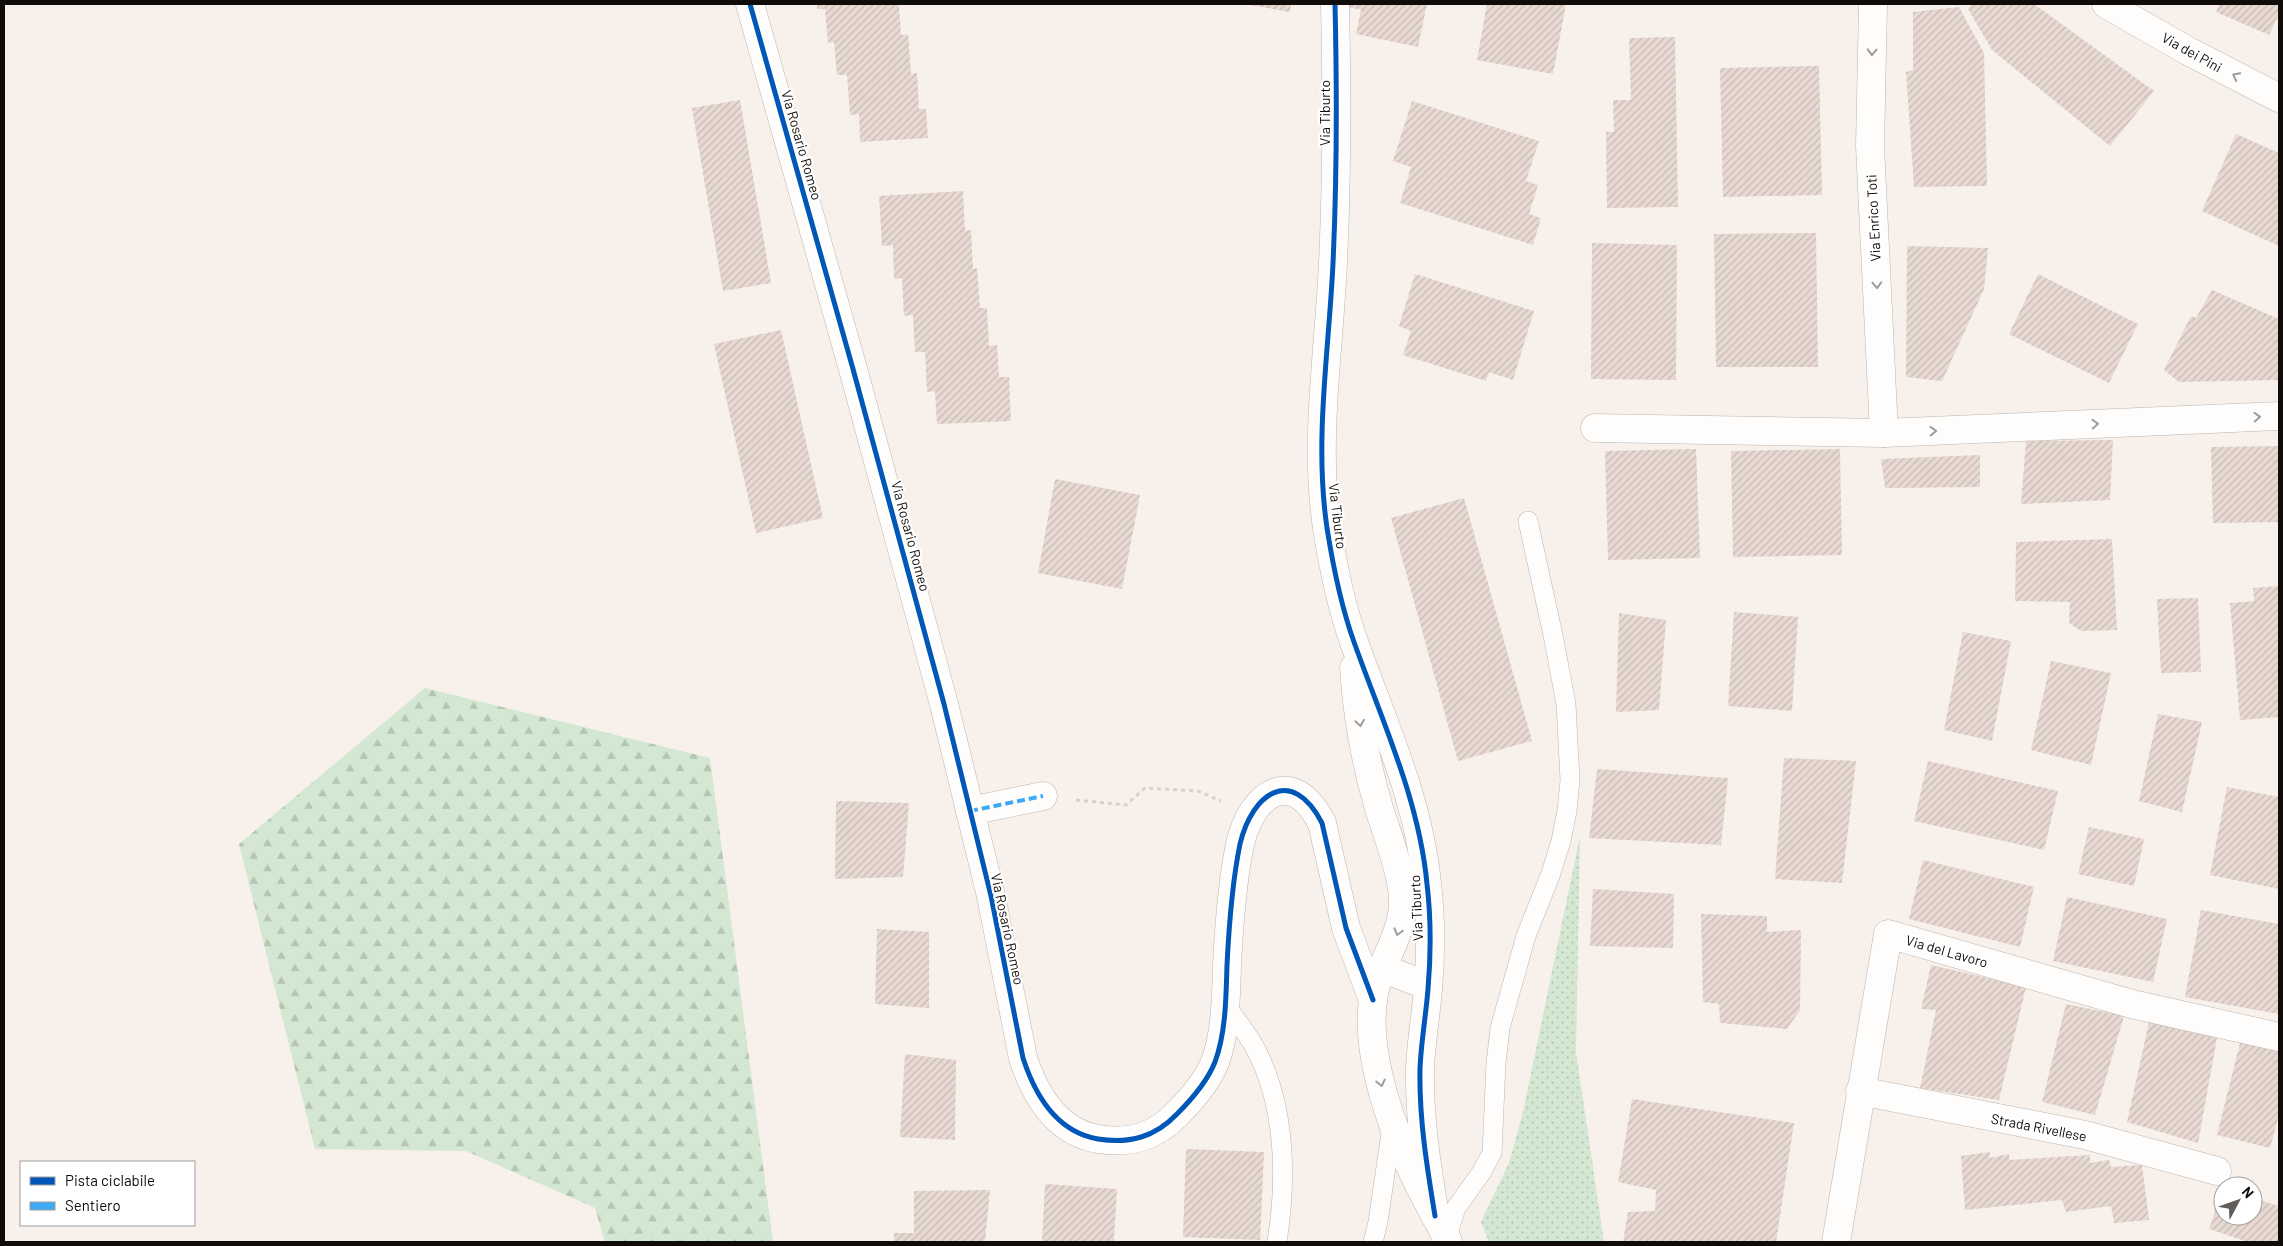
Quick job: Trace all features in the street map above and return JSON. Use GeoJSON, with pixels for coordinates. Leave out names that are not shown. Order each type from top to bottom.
{"type":"FeatureCollection","features":[{"type":"Feature","properties":{"kind":"street","name":"Via Rosario Romeo"},"geometry":{"type":"LineString","coordinates":[[750,4],[891,505],[970,811],[1000,938],[1023,1058],[1037,1091],[1056,1118],[1083,1136],[1115,1141],[1145,1138],[1160,1128],[1184,1107],[1206,1079],[1214,1064],[1219,1048],[1226,1005],[1229,923],[1240,844],[1252,814],[1261,801],[1271,793],[1282,789],[1294,791],[1306,799],[1322,823],[1346,928],[1372,1000]]}},
{"type":"Feature","properties":{"kind":"street","name":"Via Tiburto"},"geometry":{"type":"LineString","coordinates":[[1335,4],[1335,204],[1322,414],[1322,484],[1331,554],[1353,640],[1395,753],[1421,848],[1430,916],[1428,986],[1420,1064],[1423,1139],[1443,1232]]}},
{"type":"Feature","properties":{"kind":"street","name":"Via Enrico Toti"},"geometry":{"type":"LineString","coordinates":[[1873,4],[1870,146],[1884,433]]}},
{"type":"Feature","properties":{"kind":"street","name":"Via dei Pini"},"geometry":{"type":"LineString","coordinates":[[2106,4],[2188,51],[2279,98]]}},
{"type":"Feature","properties":{"kind":"street"},"geometry":{"type":"LineString","coordinates":[[1595,428],[1884,433],[2279,416]]}},
{"type":"Feature","properties":{"kind":"street"},"geometry":{"type":"LineString","coordinates":[[1353,640],[1360,727],[1372,782],[1402,888],[1401,920],[1397,939],[1382,968],[1372,1000],[1376,1054],[1392,1125],[1410,1167],[1443,1232]]}},
{"type":"Feature","properties":{"kind":"street"},"geometry":{"type":"LineString","coordinates":[[970,811],[1043,796]]}},
{"type":"Feature","properties":{"kind":"street","name":"Via del Lavoro"},"geometry":{"type":"LineString","coordinates":[[1836,1242],[1888,934],[2132,1004],[2279,1037]]}},
{"type":"Feature","properties":{"kind":"street"},"geometry":{"type":"LineString","coordinates":[[1382,968],[1428,986]]}},
{"type":"Feature","properties":{"kind":"street"},"geometry":{"type":"LineString","coordinates":[[1376,1054],[1420,1064]]}},
{"type":"Feature","properties":{"kind":"street","name":"Strada Rivellese"},"geometry":{"type":"LineString","coordinates":[[1860,1091],[2084,1135],[2217,1171]]}},
{"type":"Feature","properties":{"kind":"lane"},"geometry":{"type":"LineString","coordinates":[[1443,1232],[1456,1208],[1482,1173],[1492,1153],[1495,1079],[1500,1028],[1526,936],[1561,841],[1567,811],[1570,780],[1566,704],[1557,653],[1528,521]]}},
{"type":"Feature","properties":{"kind":"lane"},"geometry":{"type":"LineString","coordinates":[[1226,1005],[1253,1045],[1273,1097],[1281,1152],[1282,1183],[1277,1242]]}},
{"type":"Feature","properties":{"kind":"lane"},"geometry":{"type":"LineString","coordinates":[[1373,1242],[1378,1222],[1392,1125]]}},
{"type":"Feature","properties":{"kind":"path"},"geometry":{"type":"LineString","coordinates":[[1043,796],[1126,805],[1145,788],[1198,791],[1252,814]]}},
{"type":"Feature","properties":{"kind":"green space"},"geometry":{"type":"Polygon","coordinates":[[[425,688],[710,758],[773,1242],[605,1242],[595,1208],[466,1151],[315,1149],[239,844],[425,688]]]}},
{"type":"Feature","properties":{"kind":"green space"},"geometry":{"type":"Polygon","coordinates":[[[1580,836],[1576,1052],[1604,1242],[1489,1242],[1481,1222],[1509,1163],[1523,1112],[1580,836]]]}},
{"type":"Feature","properties":{"kind":"building"},"geometry":{"type":"Polygon","coordinates":[[[817,4],[899,4],[901,35],[908,34],[911,74],[917,73],[919,109],[926,109],[928,138],[860,142],[859,114],[850,115],[847,75],[837,75],[834,42],[828,43],[825,9],[817,9],[817,4]]]}},
{"type":"Feature","properties":{"kind":"building"},"geometry":{"type":"Polygon","coordinates":[[[1245,4],[1291,4],[1290,12],[1245,4]]]}},
{"type":"Feature","properties":{"kind":"building"},"geometry":{"type":"Polygon","coordinates":[[[1345,4],[1427,4],[1418,47],[1356,34],[1361,10],[1345,6],[1345,4]]]}},
{"type":"Feature","properties":{"kind":"building"},"geometry":{"type":"Polygon","coordinates":[[[1487,4],[1566,4],[1553,74],[1477,60],[1487,4]]]}},
{"type":"Feature","properties":{"kind":"building"},"geometry":{"type":"Polygon","coordinates":[[[1972,4],[2034,4],[2154,91],[2110,146],[1992,50],[1968,9],[1972,4]]]}},
{"type":"Feature","properties":{"kind":"building"},"geometry":{"type":"Polygon","coordinates":[[[2220,4],[2279,4],[2279,14],[2269,35],[2216,12],[2220,4]]]}},
{"type":"Feature","properties":{"kind":"building"},"geometry":{"type":"Polygon","coordinates":[[[1959,7],[1984,53],[1987,186],[1914,187],[1906,72],[1913,70],[1913,12],[1959,7]]]}},
{"type":"Feature","properties":{"kind":"building"},"geometry":{"type":"Polygon","coordinates":[[[1675,37],[1678,207],[1607,208],[1606,132],[1614,132],[1613,100],[1631,100],[1629,38],[1675,37]]]}},
{"type":"Feature","properties":{"kind":"building"},"geometry":{"type":"Polygon","coordinates":[[[1819,66],[1822,195],[1723,197],[1720,68],[1819,66]]]}},
{"type":"Feature","properties":{"kind":"building"},"geometry":{"type":"Polygon","coordinates":[[[740,100],[771,283],[723,291],[692,108],[740,100]]]}},
{"type":"Feature","properties":{"kind":"building"},"geometry":{"type":"Polygon","coordinates":[[[1412,101],[1539,141],[1526,181],[1538,185],[1529,214],[1541,218],[1533,245],[1400,203],[1411,167],[1393,161],[1412,101]]]}},
{"type":"Feature","properties":{"kind":"building"},"geometry":{"type":"Polygon","coordinates":[[[2236,134],[2279,153],[2279,246],[2202,211],[2236,134]]]}},
{"type":"Feature","properties":{"kind":"building"},"geometry":{"type":"Polygon","coordinates":[[[963,191],[965,231],[971,230],[973,269],[977,268],[980,308],[987,308],[989,346],[997,345],[999,377],[1009,377],[1011,421],[937,424],[935,391],[927,392],[925,352],[915,352],[913,315],[904,316],[902,278],[894,279],[893,245],[882,246],[879,196],[963,191]]]}},
{"type":"Feature","properties":{"kind":"building"},"geometry":{"type":"Polygon","coordinates":[[[1816,233],[1818,367],[1716,367],[1714,234],[1816,233]]]}},
{"type":"Feature","properties":{"kind":"building"},"geometry":{"type":"Polygon","coordinates":[[[1592,243],[1677,245],[1676,380],[1591,379],[1592,243]]]}},
{"type":"Feature","properties":{"kind":"building"},"geometry":{"type":"Polygon","coordinates":[[[1907,246],[1988,248],[1984,289],[1942,381],[1906,377],[1907,246]]]}},
{"type":"Feature","properties":{"kind":"building"},"geometry":{"type":"Polygon","coordinates":[[[1415,274],[1534,311],[1513,380],[1489,372],[1486,381],[1403,355],[1411,331],[1399,326],[1415,274]]]}},
{"type":"Feature","properties":{"kind":"building"},"geometry":{"type":"Polygon","coordinates":[[[2038,274],[2138,324],[2109,383],[2009,334],[2038,274]]]}},
{"type":"Feature","properties":{"kind":"building"},"geometry":{"type":"Polygon","coordinates":[[[2212,290],[2279,319],[2279,380],[2179,382],[2164,370],[2191,316],[2196,318],[2212,290]]]}},
{"type":"Feature","properties":{"kind":"building"},"geometry":{"type":"Polygon","coordinates":[[[781,330],[823,518],[756,533],[714,344],[781,330]]]}},
{"type":"Feature","properties":{"kind":"building"},"geometry":{"type":"Polygon","coordinates":[[[2113,440],[2110,500],[2021,504],[2026,441],[2113,440]]]}},
{"type":"Feature","properties":{"kind":"building"},"geometry":{"type":"Polygon","coordinates":[[[2279,446],[2279,522],[2213,523],[2211,447],[2279,446]]]}},
{"type":"Feature","properties":{"kind":"building"},"geometry":{"type":"Polygon","coordinates":[[[1696,449],[1700,558],[1608,560],[1605,451],[1696,449]]]}},
{"type":"Feature","properties":{"kind":"building"},"geometry":{"type":"Polygon","coordinates":[[[1840,449],[1842,555],[1733,557],[1731,451],[1840,449]]]}},
{"type":"Feature","properties":{"kind":"building"},"geometry":{"type":"Polygon","coordinates":[[[1980,455],[1980,487],[1885,488],[1881,459],[1980,455]]]}},
{"type":"Feature","properties":{"kind":"building"},"geometry":{"type":"Polygon","coordinates":[[[1055,479],[1140,495],[1122,589],[1038,573],[1055,479]]]}},
{"type":"Feature","properties":{"kind":"building"},"geometry":{"type":"Polygon","coordinates":[[[1464,498],[1532,741],[1458,761],[1391,518],[1464,498]]]}},
{"type":"Feature","properties":{"kind":"building"},"geometry":{"type":"Polygon","coordinates":[[[2112,539],[2117,630],[2081,631],[2069,623],[2070,602],[2015,601],[2016,542],[2112,539]]]}},
{"type":"Feature","properties":{"kind":"building"},"geometry":{"type":"Polygon","coordinates":[[[2279,586],[2279,717],[2240,720],[2230,603],[2254,601],[2253,588],[2279,586]]]}},
{"type":"Feature","properties":{"kind":"building"},"geometry":{"type":"Polygon","coordinates":[[[2198,598],[2201,672],[2161,673],[2157,599],[2198,598]]]}},
{"type":"Feature","properties":{"kind":"building"},"geometry":{"type":"Polygon","coordinates":[[[1734,612],[1798,617],[1792,711],[1728,706],[1734,612]]]}},
{"type":"Feature","properties":{"kind":"building"},"geometry":{"type":"Polygon","coordinates":[[[1619,613],[1666,620],[1659,710],[1616,712],[1619,613]]]}},
{"type":"Feature","properties":{"kind":"building"},"geometry":{"type":"Polygon","coordinates":[[[1963,632],[2011,641],[1992,741],[1944,730],[1963,632]]]}},
{"type":"Feature","properties":{"kind":"building"},"geometry":{"type":"Polygon","coordinates":[[[2051,661],[2111,673],[2091,765],[2031,750],[2051,661]]]}},
{"type":"Feature","properties":{"kind":"building"},"geometry":{"type":"Polygon","coordinates":[[[2158,714],[2202,722],[2182,812],[2139,801],[2158,714]]]}},
{"type":"Feature","properties":{"kind":"building"},"geometry":{"type":"Polygon","coordinates":[[[1784,758],[1856,761],[1842,883],[1775,879],[1784,758]]]}},
{"type":"Feature","properties":{"kind":"building"},"geometry":{"type":"Polygon","coordinates":[[[1928,761],[2058,791],[2044,850],[1914,821],[1928,761]]]}},
{"type":"Feature","properties":{"kind":"building"},"geometry":{"type":"Polygon","coordinates":[[[1597,769],[1728,778],[1721,845],[1589,838],[1597,769]]]}},
{"type":"Feature","properties":{"kind":"building"},"geometry":{"type":"Polygon","coordinates":[[[2227,787],[2279,797],[2279,889],[2210,875],[2227,787]]]}},
{"type":"Feature","properties":{"kind":"building"},"geometry":{"type":"Polygon","coordinates":[[[836,801],[909,803],[903,877],[835,879],[836,801]]]}},
{"type":"Feature","properties":{"kind":"building"},"geometry":{"type":"Polygon","coordinates":[[[2089,827],[2144,839],[2134,886],[2078,874],[2089,827]]]}},
{"type":"Feature","properties":{"kind":"building"},"geometry":{"type":"Polygon","coordinates":[[[1923,860],[2034,887],[2020,947],[1909,919],[1923,860]]]}},
{"type":"Feature","properties":{"kind":"building"},"geometry":{"type":"Polygon","coordinates":[[[1593,889],[1674,894],[1673,948],[1590,946],[1593,889]]]}},
{"type":"Feature","properties":{"kind":"building"},"geometry":{"type":"Polygon","coordinates":[[[2067,897],[2167,919],[2153,982],[2053,961],[2067,897]]]}},
{"type":"Feature","properties":{"kind":"building"},"geometry":{"type":"Polygon","coordinates":[[[2201,910],[2279,924],[2279,1014],[2185,997],[2201,910]]]}},
{"type":"Feature","properties":{"kind":"building"},"geometry":{"type":"Polygon","coordinates":[[[1701,914],[1767,916],[1767,932],[1801,930],[1800,1010],[1787,1029],[1720,1023],[1719,1004],[1703,1002],[1701,914]]]}},
{"type":"Feature","properties":{"kind":"building"},"geometry":{"type":"Polygon","coordinates":[[[877,929],[929,932],[929,1008],[875,1004],[877,929]]]}},
{"type":"Feature","properties":{"kind":"building"},"geometry":{"type":"Polygon","coordinates":[[[1931,965],[2026,987],[1999,1100],[1920,1088],[1936,1010],[1921,1009],[1931,965]]]}},
{"type":"Feature","properties":{"kind":"building"},"geometry":{"type":"Polygon","coordinates":[[[2066,1004],[2124,1016],[2095,1115],[2042,1102],[2066,1004]]]}},
{"type":"Feature","properties":{"kind":"building"},"geometry":{"type":"Polygon","coordinates":[[[2149,1022],[2217,1038],[2198,1143],[2127,1122],[2149,1022]]]}},
{"type":"Feature","properties":{"kind":"building"},"geometry":{"type":"Polygon","coordinates":[[[2241,1039],[2279,1050],[2279,1115],[2270,1148],[2217,1135],[2241,1039]]]}},
{"type":"Feature","properties":{"kind":"building"},"geometry":{"type":"Polygon","coordinates":[[[905,1054],[956,1060],[955,1140],[900,1137],[905,1054]]]}},
{"type":"Feature","properties":{"kind":"building"},"geometry":{"type":"Polygon","coordinates":[[[1632,1099],[1794,1123],[1776,1242],[1623,1242],[1628,1212],[1655,1211],[1656,1190],[1618,1182],[1632,1099]]]}},
{"type":"Feature","properties":{"kind":"building"},"geometry":{"type":"Polygon","coordinates":[[[1186,1149],[1264,1152],[1260,1240],[1183,1237],[1186,1149]]]}},
{"type":"Feature","properties":{"kind":"building"},"geometry":{"type":"Polygon","coordinates":[[[1990,1152],[1989,1158],[2009,1154],[2009,1160],[2090,1155],[2090,1163],[2109,1160],[2111,1167],[2142,1165],[2149,1220],[2114,1223],[2111,1206],[2066,1212],[2062,1200],[1965,1210],[1961,1156],[1990,1152]]]}},
{"type":"Feature","properties":{"kind":"building"},"geometry":{"type":"Polygon","coordinates":[[[1045,1184],[1117,1189],[1114,1242],[1042,1242],[1045,1184]]]}},
{"type":"Feature","properties":{"kind":"building"},"geometry":{"type":"Polygon","coordinates":[[[990,1190],[985,1242],[894,1242],[894,1233],[914,1233],[914,1191],[990,1190]]]}},
{"type":"Feature","properties":{"kind":"building"},"geometry":{"type":"Polygon","coordinates":[[[2263,1201],[2279,1206],[2279,1242],[2248,1242],[2209,1229],[2213,1217],[2213,1226],[2263,1226],[2263,1201]]]}},
{"type":"Feature","properties":{"kind":"marked path"},"geometry":{"type":"LineString","coordinates":[[970,811],[1043,796]]}},
{"type":"Feature","properties":{"kind":"cycle path"},"geometry":{"type":"LineString","coordinates":[[750,4],[853,369],[944,704],[991,896],[1023,1058],[1041,1098],[1059,1120],[1071,1129],[1098,1139],[1121,1140],[1141,1137],[1160,1128],[1169,1122],[1199,1090],[1208,1076],[1219,1051],[1226,1002],[1231,904],[1240,844],[1246,826],[1254,811],[1263,800],[1274,793],[1286,791],[1298,795],[1310,805],[1322,823],[1346,928],[1373,1000]]}},
{"type":"Feature","properties":{"kind":"cycle path"},"geometry":{"type":"LineString","coordinates":[[1335,4],[1335,198],[1333,263],[1322,429],[1323,495],[1332,557],[1345,614],[1408,791],[1423,852],[1430,923],[1430,949],[1420,1088],[1424,1143],[1435,1216]]}}]}
